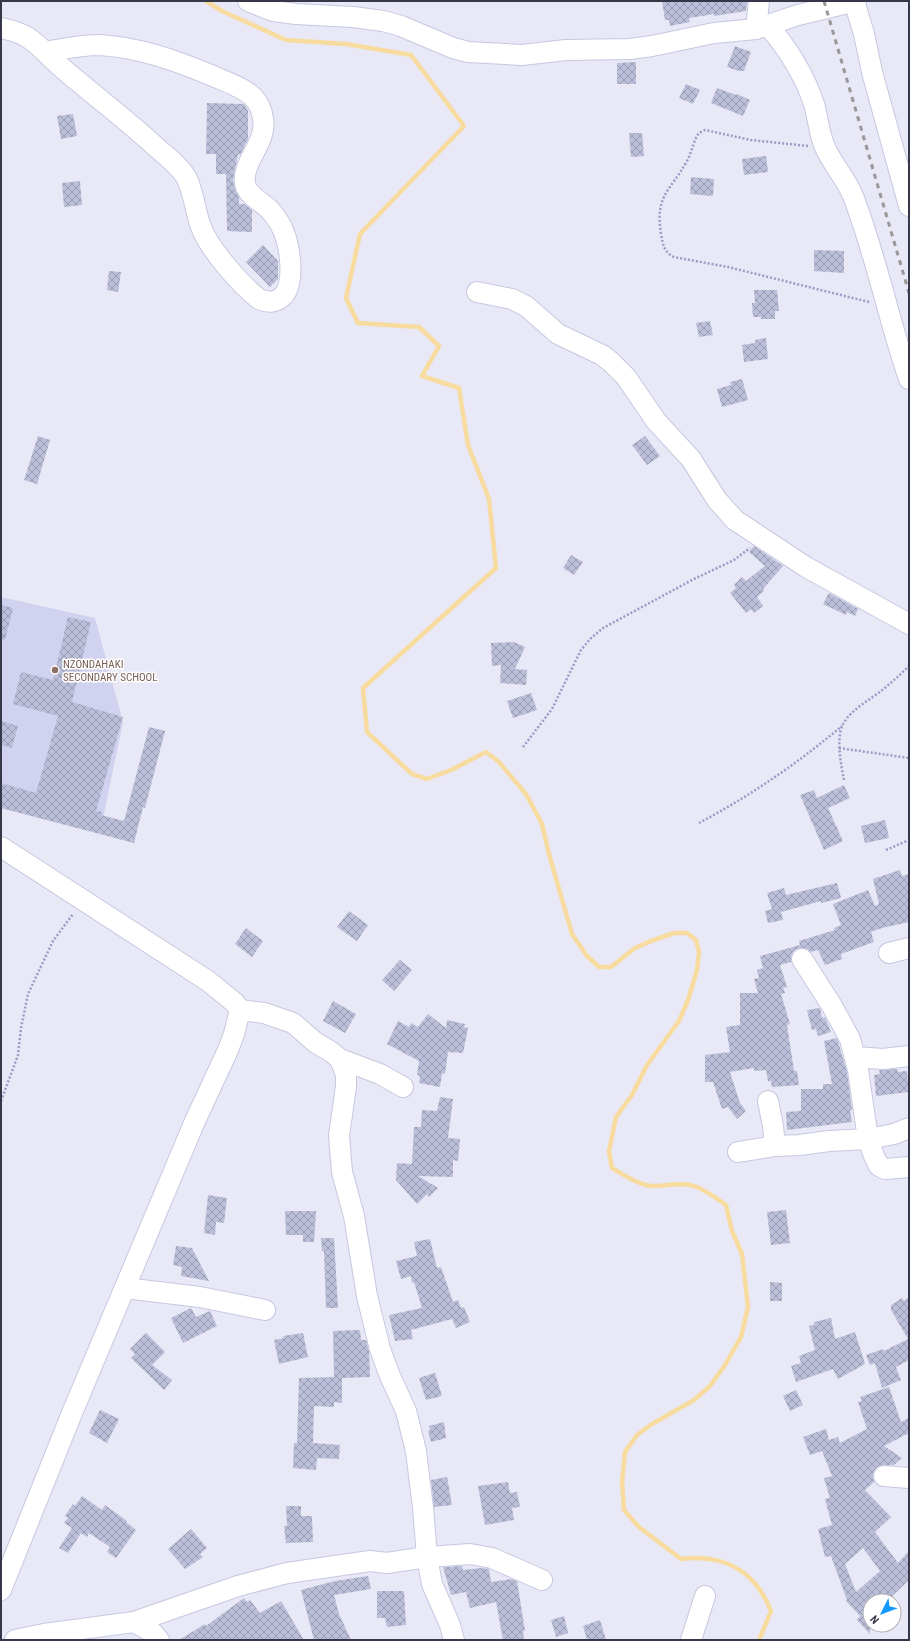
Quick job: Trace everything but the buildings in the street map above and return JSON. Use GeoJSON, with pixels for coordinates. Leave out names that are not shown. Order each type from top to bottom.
{"type":"FeatureCollection","features":[{"type":"Feature","properties":{"kind":"street"},"geometry":{"type":"LineString","coordinates":[[248,1],[273,11],[296,14],[353,17],[383,21],[401,26],[453,48],[468,52],[522,55],[594,48],[630,49],[652,46],[714,33],[762,27],[798,15],[855,1],[872,72],[905,176],[909,206]]}},
{"type":"Feature","properties":{"kind":"street"},"geometry":{"type":"LineString","coordinates":[[759,1],[762,27],[785,46],[807,87],[814,105],[825,147],[852,194],[887,306],[896,343],[909,379]]}},
{"type":"Feature","properties":{"kind":"street"},"geometry":{"type":"LineString","coordinates":[[1,28],[18,33],[37,45],[61,67],[135,127],[178,167],[186,177],[190,186],[201,227],[210,244],[254,295],[266,302],[275,302],[282,298],[287,290],[291,275],[283,230],[269,210],[247,189],[244,180],[244,173],[260,138],[264,121],[258,104],[252,96],[227,82],[191,67],[155,55],[124,48],[99,45],[77,46],[45,52]]}},
{"type":"Feature","properties":{"kind":"street"},"geometry":{"type":"LineString","coordinates":[[477,292],[506,298],[526,306],[558,334],[602,355],[618,368],[626,377],[656,422],[691,458],[726,511],[735,520],[760,538],[822,576],[909,624]]}},
{"type":"Feature","properties":{"kind":"street"},"geometry":{"type":"LineString","coordinates":[[1,847],[208,981],[235,1003],[240,1010],[264,1013],[293,1023],[316,1043],[330,1051],[340,1060],[380,1074],[403,1087]]}},
{"type":"Feature","properties":{"kind":"street"},"geometry":{"type":"LineString","coordinates":[[889,953],[909,948]]}},
{"type":"Feature","properties":{"kind":"street"},"geometry":{"type":"LineString","coordinates":[[802,958],[832,1006],[850,1039],[855,1057],[868,1139],[879,1166],[886,1169],[909,1167]]}},
{"type":"Feature","properties":{"kind":"street"},"geometry":{"type":"LineString","coordinates":[[1,1590],[72,1413],[195,1121],[228,1050],[240,1010]]}},
{"type":"Feature","properties":{"kind":"street"},"geometry":{"type":"LineString","coordinates":[[855,1057],[883,1059],[909,1056]]}},
{"type":"Feature","properties":{"kind":"street"},"geometry":{"type":"LineString","coordinates":[[340,1060],[346,1076],[339,1136],[342,1172],[354,1216],[367,1296],[380,1349],[390,1376],[406,1411],[416,1451],[424,1508],[427,1557],[432,1584],[450,1625],[454,1640]]}},
{"type":"Feature","properties":{"kind":"street"},"geometry":{"type":"LineString","coordinates":[[768,1101],[775,1146]]}},
{"type":"Feature","properties":{"kind":"street"},"geometry":{"type":"LineString","coordinates":[[738,1152],[775,1146],[868,1139],[894,1134],[909,1128]]}},
{"type":"Feature","properties":{"kind":"street"},"geometry":{"type":"LineString","coordinates":[[125,1288],[200,1297],[265,1310]]}},
{"type":"Feature","properties":{"kind":"street"},"geometry":{"type":"LineString","coordinates":[[884,1476],[909,1478]]}},
{"type":"Feature","properties":{"kind":"street"},"geometry":{"type":"LineString","coordinates":[[15,1640],[44,1634],[134,1622],[238,1586],[287,1572],[370,1560],[387,1563],[427,1557],[470,1554],[484,1556],[505,1563],[542,1580]]}},
{"type":"Feature","properties":{"kind":"street"},"geometry":{"type":"LineString","coordinates":[[691,1640],[705,1596]]}},
{"type":"Feature","properties":{"kind":"street"},"geometry":{"type":"LineString","coordinates":[[134,1622],[152,1632],[159,1640]]}},
{"type":"Feature","properties":{"kind":"path"},"geometry":{"type":"LineString","coordinates":[[825,147],[751,140],[705,130],[699,133],[687,162],[665,193],[660,204],[659,220],[664,247],[668,253],[674,257],[728,267],[887,306]]}},
{"type":"Feature","properties":{"kind":"path"},"geometry":{"type":"LineString","coordinates":[[523,747],[552,709],[581,650],[590,638],[603,628],[734,560],[760,538]]}},
{"type":"Feature","properties":{"kind":"path"},"geometry":{"type":"LineString","coordinates":[[700,822],[756,790],[803,757],[842,726],[853,712],[893,682],[909,666]]}},
{"type":"Feature","properties":{"kind":"path"},"geometry":{"type":"LineString","coordinates":[[842,726],[839,748],[844,780]]}},
{"type":"Feature","properties":{"kind":"path"},"geometry":{"type":"LineString","coordinates":[[839,748],[909,758]]}},
{"type":"Feature","properties":{"kind":"path"},"geometry":{"type":"LineString","coordinates":[[886,850],[909,840]]}},
{"type":"Feature","properties":{"kind":"path"},"geometry":{"type":"LineString","coordinates":[[1,1101],[18,1055],[21,1028],[28,994],[53,941],[83,901]]}},
{"type":"Feature","properties":{"kind":"shaded area","name":"NZONDAHAKI SECONDARY SCHOOL"},"geometry":{"type":"Polygon","coordinates":[[[1,597],[95,618],[123,722],[100,833],[1,808],[1,597]]]}},
{"type":"Feature","properties":{"kind":"waterway"},"geometry":{"type":"LineString","coordinates":[[206,1],[222,11],[286,40],[346,44],[411,55],[464,126],[360,234],[346,298],[358,323],[419,327],[439,346],[422,376],[459,388],[468,445],[489,499],[496,568],[363,688],[367,732],[412,774],[427,779],[451,770],[486,752],[498,761],[526,794],[542,824],[572,934],[587,956],[599,967],[611,967],[635,948],[674,933],[687,933],[696,940],[699,952],[697,970],[688,1000],[679,1021],[647,1065],[632,1095],[616,1117],[609,1151],[612,1168],[636,1181],[651,1186],[678,1184],[694,1186],[711,1194],[726,1205],[732,1231],[742,1254],[748,1307],[741,1337],[725,1365],[710,1386],[694,1400],[652,1424],[637,1435],[625,1452],[622,1482],[624,1510],[639,1527],[681,1559],[711,1559],[724,1562],[747,1575],[756,1585],[771,1611],[759,1640]]}},
{"type":"Feature","properties":{"kind":"railway"},"geometry":{"type":"LineString","coordinates":[[824,1],[909,293]]}},
{"type":"Feature","properties":{"kind":"place","name":"NZONDAHAKI SECONDARY SCHOOL"},"geometry":{"type":"Point","coordinates":[55,670]}}]}
